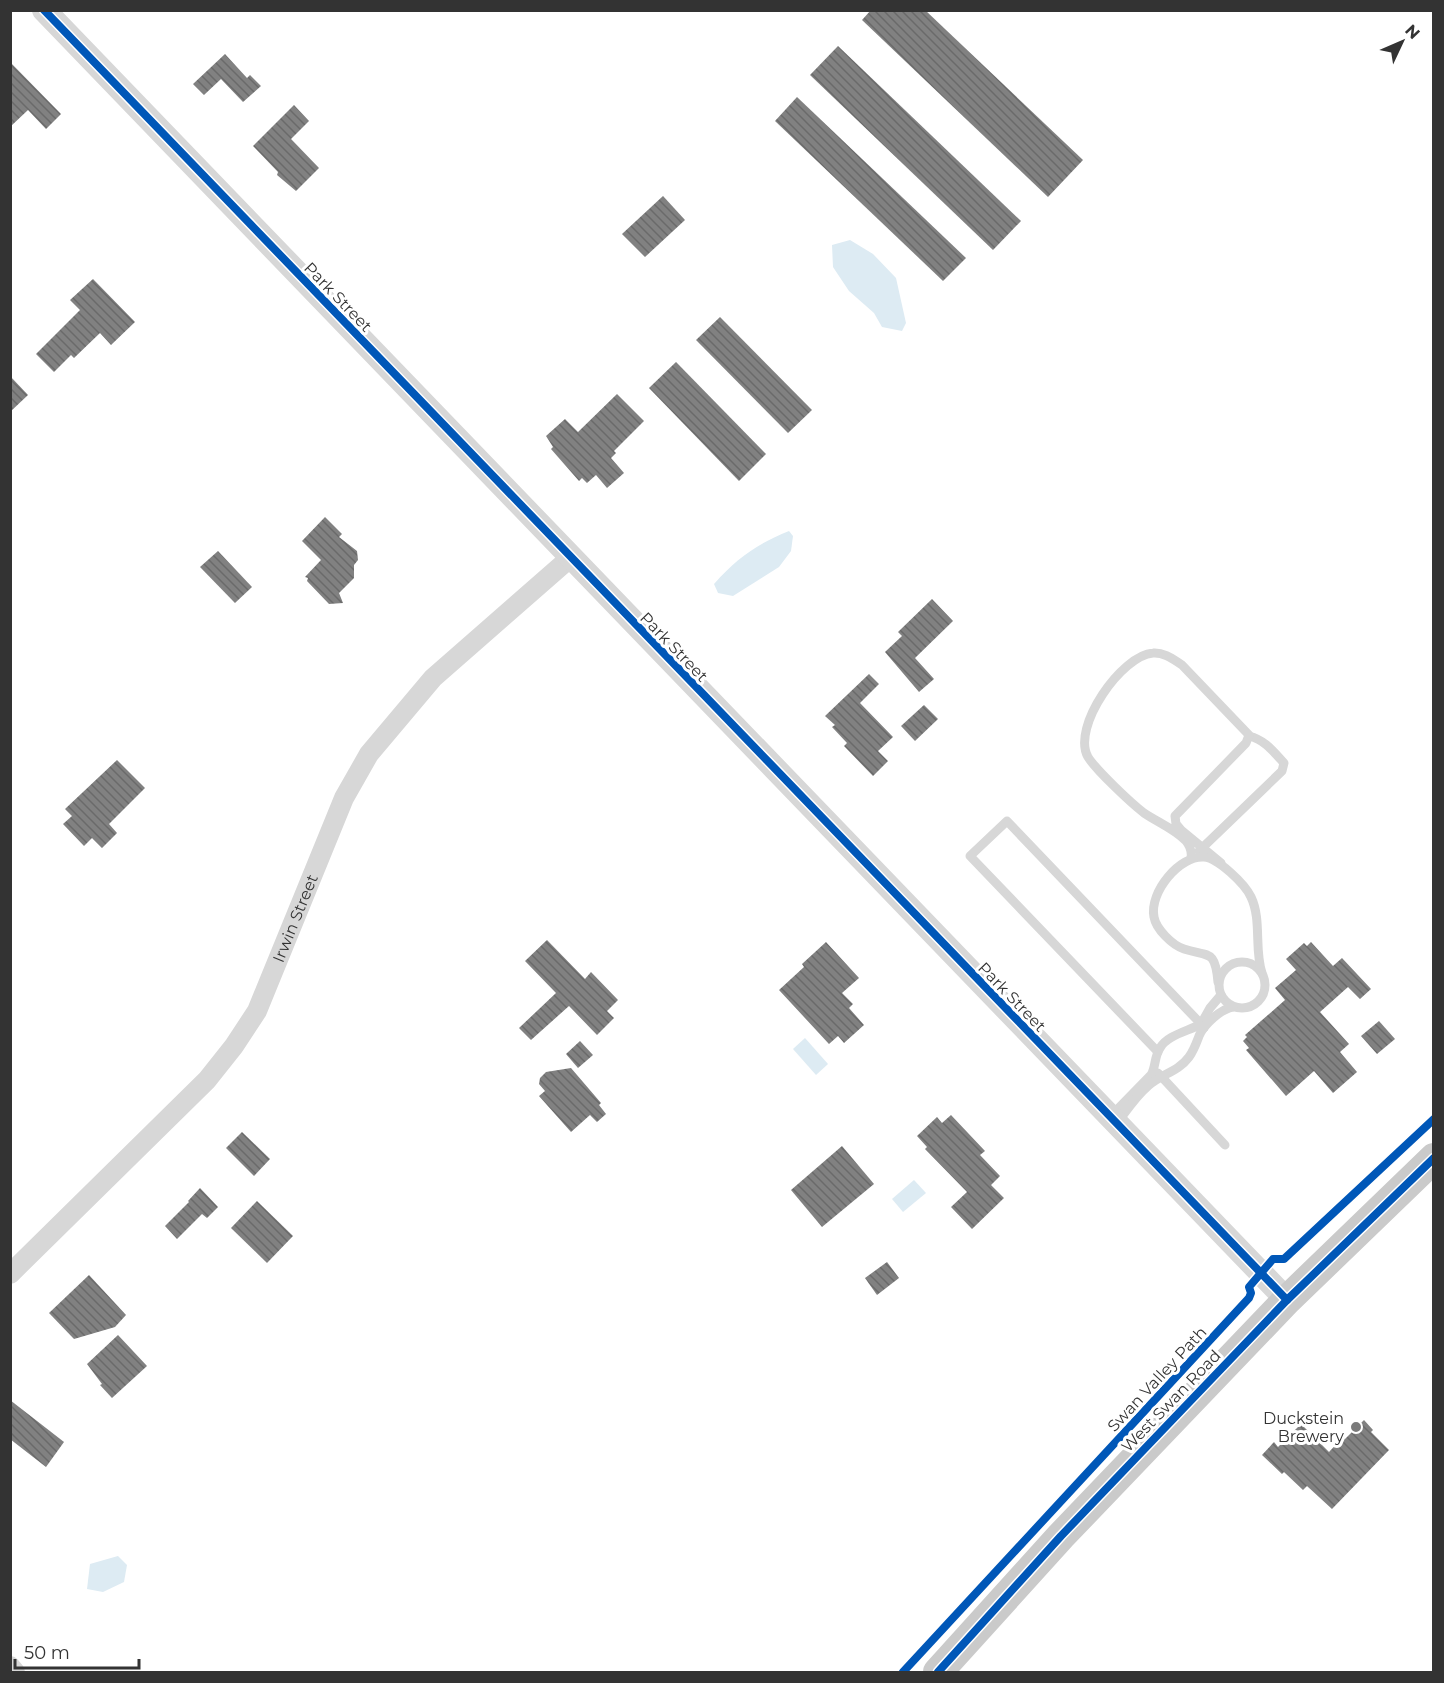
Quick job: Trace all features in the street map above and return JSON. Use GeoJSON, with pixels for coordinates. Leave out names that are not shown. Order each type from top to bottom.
{"type":"FeatureCollection","features":[{"type":"Feature","properties":{"kind":"main road","name":"West Swan Road"},"geometry":{"type":"LineString","coordinates":[[938,1672],[1061,1536],[1287,1300],[1434,1158]]}},
{"type":"Feature","properties":{"kind":"street","name":"Park Street"},"geometry":{"type":"LineString","coordinates":[[44,10],[1287,1300]]}},
{"type":"Feature","properties":{"kind":"street","name":"Irwin Street"},"geometry":{"type":"LineString","coordinates":[[10,1274],[207,1080],[234,1046],[257,1011],[344,798],[369,754],[433,678],[570,558]]}},
{"type":"Feature","properties":{"kind":"street"},"geometry":{"type":"LineString","coordinates":[[10,1666],[15,1672]]}},
{"type":"Feature","properties":{"kind":"lane"},"geometry":{"type":"LineString","coordinates":[[1191,858],[1190,847],[1183,838],[1144,813],[1088,757],[1084,744],[1085,732],[1091,716],[1103,695],[1132,662],[1141,656],[1159,653],[1182,665],[1246,730],[1249,736],[1262,740],[1284,762],[1284,766],[1234,819],[1191,858],[1161,883],[1153,906],[1154,920],[1163,933],[1178,946],[1204,952],[1212,958],[1217,967],[1221,995],[1233,1007]]}},
{"type":"Feature","properties":{"kind":"lane"},"geometry":{"type":"LineString","coordinates":[[1225,1144],[1158,1073],[1158,1052],[1168,1039],[1203,1026],[1225,1009],[1250,1007],[1262,997],[1265,981],[1258,957],[1255,909],[1251,895],[1221,863],[1176,824],[1175,816],[1246,743],[1249,736]]}},
{"type":"Feature","properties":{"kind":"lane"},"geometry":{"type":"LineString","coordinates":[[1158,1052],[970,856],[1007,821],[1203,1026]]}},
{"type":"Feature","properties":{"kind":"lane"},"geometry":{"type":"LineString","coordinates":[[1191,858],[1204,857],[1221,863]]}},
{"type":"Feature","properties":{"kind":"lane"},"geometry":{"type":"LineString","coordinates":[[1218,982],[1222,972],[1234,962],[1250,963],[1262,973]]}},
{"type":"Feature","properties":{"kind":"lane"},"geometry":{"type":"LineString","coordinates":[[1113,1120],[1145,1082],[1158,1073],[1174,1072],[1189,1058],[1210,1008],[1221,995]]}},
{"type":"Feature","properties":{"kind":"shaded area"},"geometry":{"type":"Polygon","coordinates":[[[850,240],[873,254],[896,278],[906,323],[902,331],[882,327],[874,313],[849,291],[833,267],[832,245],[850,240]]]}},
{"type":"Feature","properties":{"kind":"shaded area"},"geometry":{"type":"Polygon","coordinates":[[[789,531],[793,536],[791,551],[779,567],[733,596],[718,593],[714,584],[731,567],[757,547],[789,531]]]}},
{"type":"Feature","properties":{"kind":"shaded area"},"geometry":{"type":"Polygon","coordinates":[[[805,1038],[828,1064],[816,1075],[793,1049],[805,1038]]]}},
{"type":"Feature","properties":{"kind":"shaded area"},"geometry":{"type":"Polygon","coordinates":[[[914,1180],[926,1193],[903,1212],[892,1199],[914,1180]]]}},
{"type":"Feature","properties":{"kind":"shaded area"},"geometry":{"type":"Polygon","coordinates":[[[118,1556],[127,1565],[124,1582],[103,1592],[87,1589],[90,1564],[118,1556]]]}},
{"type":"Feature","properties":{"kind":"building"},"geometry":{"type":"Polygon","coordinates":[[[871,10],[925,10],[1083,160],[1048,197],[862,20],[871,10]]]}},
{"type":"Feature","properties":{"kind":"building"},"geometry":{"type":"Polygon","coordinates":[[[838,46],[1021,221],[993,250],[810,75],[838,46]]]}},
{"type":"Feature","properties":{"kind":"building"},"geometry":{"type":"Polygon","coordinates":[[[225,54],[247,78],[250,75],[261,86],[243,102],[221,79],[204,95],[193,84],[225,54]]]}},
{"type":"Feature","properties":{"kind":"building"},"geometry":{"type":"Polygon","coordinates":[[[10,62],[61,114],[46,129],[28,110],[10,127],[10,62]]]}},
{"type":"Feature","properties":{"kind":"building"},"geometry":{"type":"Polygon","coordinates":[[[797,97],[966,258],[943,281],[775,121],[797,97]]]}},
{"type":"Feature","properties":{"kind":"building"},"geometry":{"type":"Polygon","coordinates":[[[294,105],[309,121],[291,139],[319,168],[296,191],[277,175],[278,172],[253,146],[294,105]]]}},
{"type":"Feature","properties":{"kind":"building"},"geometry":{"type":"Polygon","coordinates":[[[663,196],[685,220],[645,257],[622,234],[663,196]]]}},
{"type":"Feature","properties":{"kind":"building"},"geometry":{"type":"Polygon","coordinates":[[[93,279],[135,322],[111,345],[100,333],[74,358],[71,355],[54,372],[36,354],[80,310],[70,300],[93,279]]]}},
{"type":"Feature","properties":{"kind":"building"},"geometry":{"type":"Polygon","coordinates":[[[720,317],[812,410],[788,433],[696,340],[720,317]]]}},
{"type":"Feature","properties":{"kind":"building"},"geometry":{"type":"Polygon","coordinates":[[[676,362],[766,454],[739,481],[649,388],[676,362]]]}},
{"type":"Feature","properties":{"kind":"building"},"geometry":{"type":"Polygon","coordinates":[[[10,376],[28,395],[10,412],[10,376]]]}},
{"type":"Feature","properties":{"kind":"building"},"geometry":{"type":"Polygon","coordinates":[[[617,394],[644,421],[614,451],[616,453],[611,458],[624,473],[607,488],[596,475],[587,483],[582,478],[579,481],[551,449],[553,447],[546,436],[565,419],[578,432],[617,394]]]}},
{"type":"Feature","properties":{"kind":"building"},"geometry":{"type":"Polygon","coordinates":[[[325,517],[342,534],[339,537],[357,551],[358,560],[354,565],[354,578],[339,593],[343,603],[329,604],[305,577],[321,560],[302,541],[325,517]]]}},
{"type":"Feature","properties":{"kind":"building"},"geometry":{"type":"Polygon","coordinates":[[[218,551],[252,587],[235,603],[200,567],[218,551]]]}},
{"type":"Feature","properties":{"kind":"building"},"geometry":{"type":"Polygon","coordinates":[[[932,599],[953,621],[915,658],[934,679],[919,692],[885,652],[902,636],[898,632],[932,599]]]}},
{"type":"Feature","properties":{"kind":"building"},"geometry":{"type":"Polygon","coordinates":[[[869,674],[879,684],[860,703],[893,737],[878,751],[888,761],[873,776],[844,746],[847,743],[832,727],[835,725],[825,716],[869,674]]]}},
{"type":"Feature","properties":{"kind":"building"},"geometry":{"type":"Polygon","coordinates":[[[924,705],[938,719],[915,741],[901,726],[924,705]]]}},
{"type":"Feature","properties":{"kind":"building"},"geometry":{"type":"Polygon","coordinates":[[[117,760],[145,788],[109,824],[117,833],[102,848],[92,838],[84,846],[63,824],[72,816],[65,809],[117,760]]]}},
{"type":"Feature","properties":{"kind":"building"},"geometry":{"type":"Polygon","coordinates":[[[547,940],[585,979],[591,972],[618,1000],[607,1011],[614,1018],[597,1035],[569,1006],[531,1040],[519,1028],[556,993],[525,961],[547,940]]]}},
{"type":"Feature","properties":{"kind":"building"},"geometry":{"type":"Polygon","coordinates":[[[826,942],[859,978],[842,993],[853,1004],[849,1008],[864,1025],[844,1043],[838,1036],[829,1044],[779,990],[826,942]]]}},
{"type":"Feature","properties":{"kind":"building"},"geometry":{"type":"Polygon","coordinates":[[[1311,942],[1333,966],[1342,958],[1371,989],[1360,999],[1348,987],[1320,1012],[1349,1044],[1340,1052],[1357,1072],[1333,1093],[1314,1071],[1286,1096],[1246,1050],[1249,1048],[1243,1041],[1247,1037],[1245,1035],[1285,1000],[1275,988],[1296,970],[1286,959],[1304,943],[1307,946],[1311,942]]]}},
{"type":"Feature","properties":{"kind":"building"},"geometry":{"type":"Polygon","coordinates":[[[1379,1021],[1395,1039],[1377,1054],[1361,1036],[1379,1021]]]}},
{"type":"Feature","properties":{"kind":"building"},"geometry":{"type":"Polygon","coordinates":[[[580,1041],[593,1055],[578,1068],[566,1054],[580,1041]]]}},
{"type":"Feature","properties":{"kind":"building"},"geometry":{"type":"Polygon","coordinates":[[[571,1068],[601,1103],[599,1105],[606,1114],[597,1122],[590,1115],[571,1132],[539,1096],[545,1091],[539,1084],[540,1078],[546,1072],[571,1068]]]}},
{"type":"Feature","properties":{"kind":"building"},"geometry":{"type":"Polygon","coordinates":[[[951,1115],[985,1151],[980,1155],[1000,1176],[991,1185],[1004,1198],[972,1229],[951,1207],[967,1192],[925,1149],[927,1147],[917,1136],[937,1117],[942,1123],[951,1115]]]}},
{"type":"Feature","properties":{"kind":"building"},"geometry":{"type":"Polygon","coordinates":[[[242,1132],[270,1159],[254,1176],[226,1148],[242,1132]]]}},
{"type":"Feature","properties":{"kind":"building"},"geometry":{"type":"Polygon","coordinates":[[[842,1146],[874,1184],[822,1227],[791,1190],[842,1146]]]}},
{"type":"Feature","properties":{"kind":"building"},"geometry":{"type":"Polygon","coordinates":[[[200,1188],[218,1207],[207,1218],[202,1214],[177,1239],[165,1226],[200,1188]]]}},
{"type":"Feature","properties":{"kind":"building"},"geometry":{"type":"Polygon","coordinates":[[[257,1201],[293,1236],[267,1263],[231,1228],[257,1201]]]}},
{"type":"Feature","properties":{"kind":"building"},"geometry":{"type":"Polygon","coordinates":[[[887,1262],[899,1278],[877,1295],[865,1278],[887,1262]]]}},
{"type":"Feature","properties":{"kind":"building"},"geometry":{"type":"Polygon","coordinates":[[[89,1275],[126,1315],[115,1327],[74,1339],[49,1313],[89,1275]]]}},
{"type":"Feature","properties":{"kind":"building"},"geometry":{"type":"Polygon","coordinates":[[[118,1335],[147,1366],[112,1398],[100,1385],[102,1384],[87,1364],[118,1335]]]}},
{"type":"Feature","properties":{"kind":"building"},"geometry":{"type":"Polygon","coordinates":[[[10,1400],[64,1442],[46,1467],[10,1439],[10,1400]]]}},
{"type":"Feature","properties":{"kind":"building"},"geometry":{"type":"Polygon","coordinates":[[[1364,1420],[1373,1430],[1371,1432],[1389,1450],[1332,1509],[1307,1486],[1303,1490],[1262,1455],[1274,1442],[1278,1447],[1301,1424],[1329,1452],[1364,1420]]]}},
{"type":"Feature","properties":{"kind":"cycle path"},"geometry":{"type":"LineString","coordinates":[[44,10],[1287,1300]]}},
{"type":"Feature","properties":{"kind":"cycle path","name":"Swan Valley Path"},"geometry":{"type":"LineString","coordinates":[[903,1672],[1249,1298],[1251,1293],[1249,1287],[1273,1259],[1284,1259],[1434,1119]]}},
{"type":"Feature","properties":{"kind":"cycle path"},"geometry":{"type":"LineString","coordinates":[[938,1672],[1061,1536],[1287,1300],[1434,1158]]}},
{"type":"Feature","properties":{"kind":"place","name":"Duckstein Brewery"},"geometry":{"type":"Point","coordinates":[1356,1427]}}]}
